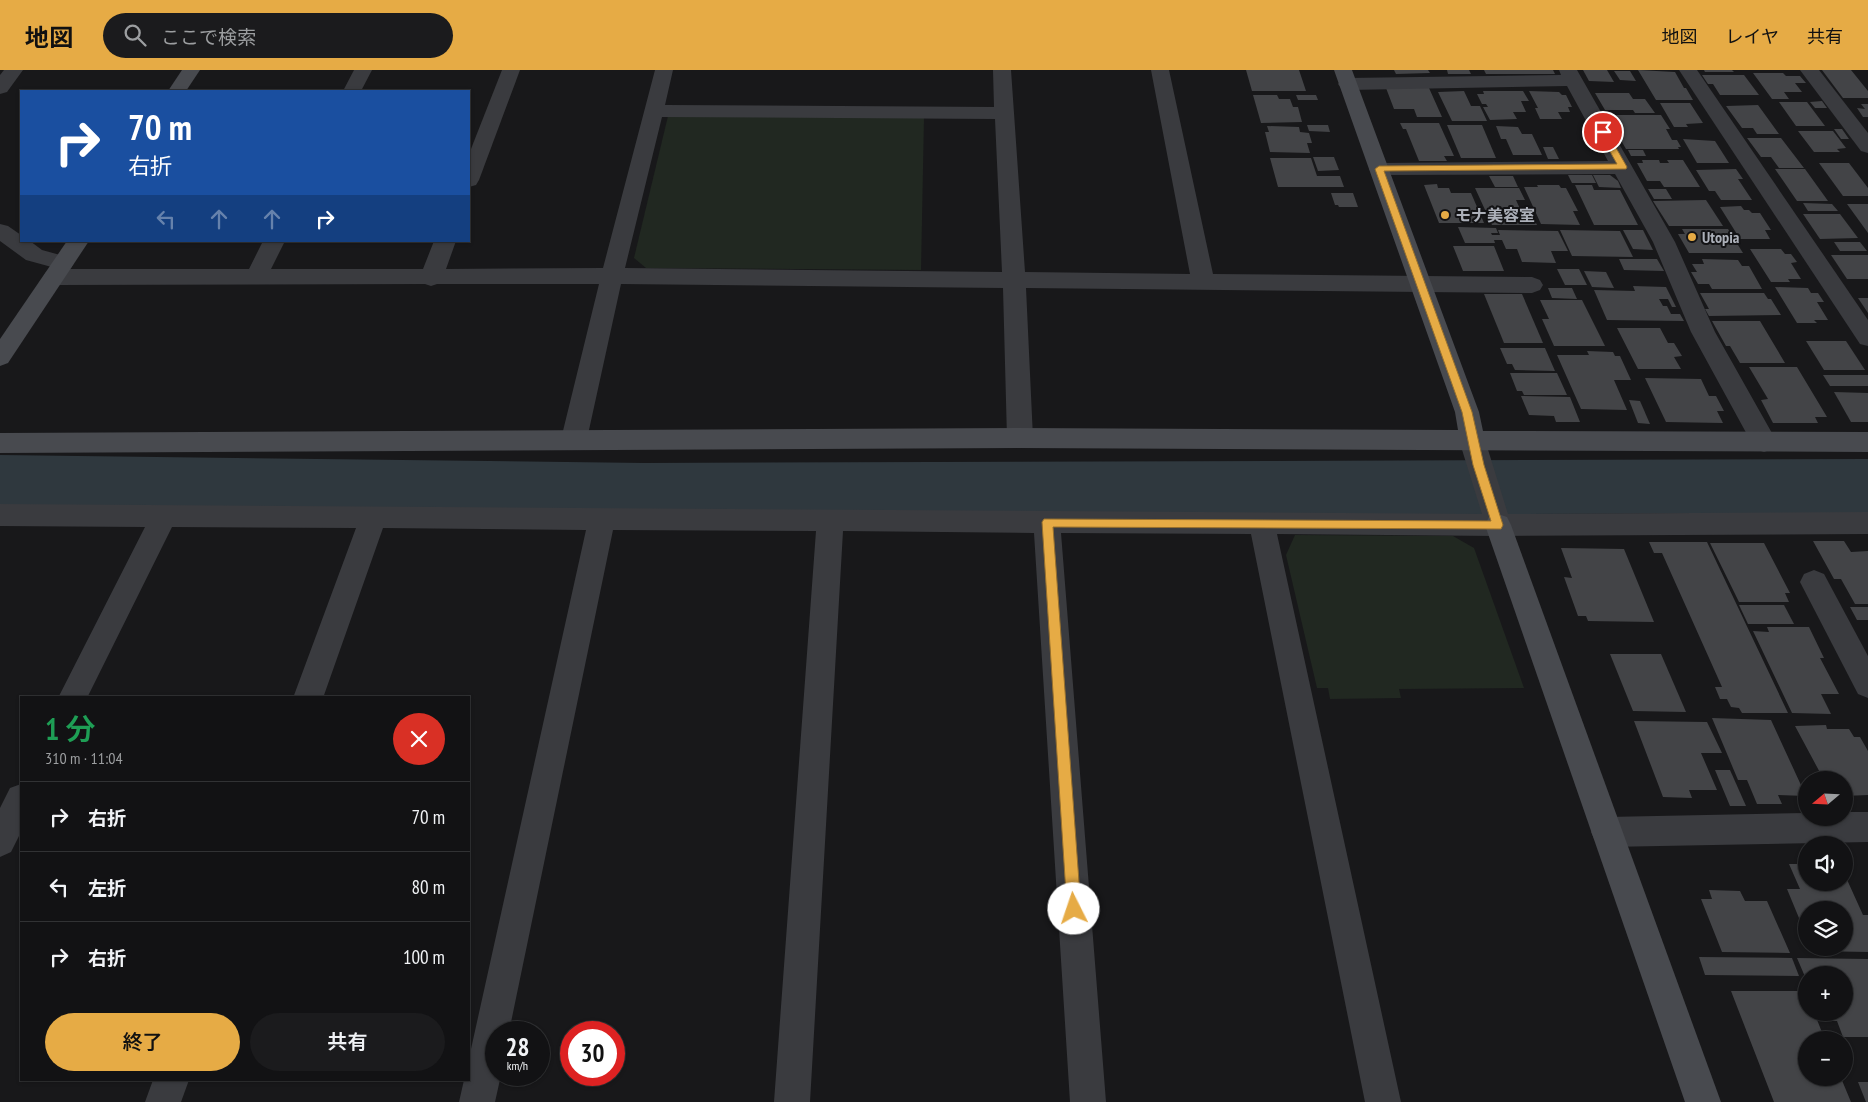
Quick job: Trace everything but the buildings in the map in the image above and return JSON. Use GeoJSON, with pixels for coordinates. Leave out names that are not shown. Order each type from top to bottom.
{"type":"FeatureCollection","features":[{"type":"Feature","properties":{"kind":"street"},"geometry":{"type":"LineString","coordinates":[[0,88],[14,70]]}},
{"type":"Feature","properties":{"kind":"street"},"geometry":{"type":"LineString","coordinates":[[178,90],[191,70]]}},
{"type":"Feature","properties":{"kind":"street"},"geometry":{"type":"LineString","coordinates":[[353,90],[363,70]]}},
{"type":"Feature","properties":{"kind":"street"},"geometry":{"type":"LineString","coordinates":[[470,177],[511,70]]}},
{"type":"Feature","properties":{"kind":"street"},"geometry":{"type":"LineString","coordinates":[[574,439],[612,276],[664,70]]}},
{"type":"Feature","properties":{"kind":"street"},"geometry":{"type":"LineString","coordinates":[[1002,70],[1014,280],[1020,438]]}},
{"type":"Feature","properties":{"kind":"street"},"geometry":{"type":"LineString","coordinates":[[1160,70],[1203,282]]}},
{"type":"Feature","properties":{"kind":"street"},"geometry":{"type":"LineString","coordinates":[[1688,70],[1868,338]]}},
{"type":"Feature","properties":{"kind":"street"},"geometry":{"type":"LineString","coordinates":[[1809,70],[1868,147]]}},
{"type":"Feature","properties":{"kind":"street"},"geometry":{"type":"LineString","coordinates":[[1703,1102],[1494,514],[1478,465],[1467,412],[1346,77],[1571,75],[1664,242],[1702,332],[1764,442]]}},
{"type":"Feature","properties":{"kind":"street"},"geometry":{"type":"LineString","coordinates":[[654,112],[1004,113]]}},
{"type":"Feature","properties":{"kind":"street"},"geometry":{"type":"LineString","coordinates":[[1379,169],[1623,167]]}},
{"type":"Feature","properties":{"kind":"street"},"geometry":{"type":"LineString","coordinates":[[0,231],[59,270],[256,277],[612,276],[1532,285]]}},
{"type":"Feature","properties":{"kind":"street"},"geometry":{"type":"LineString","coordinates":[[0,357],[77,242]]}},
{"type":"Feature","properties":{"kind":"street"},"geometry":{"type":"LineString","coordinates":[[256,277],[274,242]]}},
{"type":"Feature","properties":{"kind":"street"},"geometry":{"type":"LineString","coordinates":[[431,278],[445,242]]}},
{"type":"Feature","properties":{"kind":"street"},"geometry":{"type":"LineString","coordinates":[[0,443],[1020,438],[1868,442]]}},
{"type":"Feature","properties":{"kind":"street"},"geometry":{"type":"LineString","coordinates":[[0,515],[1262,524],[1494,514],[1868,523]]}},
{"type":"Feature","properties":{"kind":"street"},"geometry":{"type":"LineString","coordinates":[[73,696],[164,516]]}},
{"type":"Feature","properties":{"kind":"street"},"geometry":{"type":"LineString","coordinates":[[309,696],[373,518]]}},
{"type":"Feature","properties":{"kind":"street"},"geometry":{"type":"LineString","coordinates":[[477,1102],[602,519]]}},
{"type":"Feature","properties":{"kind":"street"},"geometry":{"type":"LineString","coordinates":[[792,1102],[830,521]]}},
{"type":"Feature","properties":{"kind":"street"},"geometry":{"type":"LineString","coordinates":[[1047,522],[1088,1102]]}},
{"type":"Feature","properties":{"kind":"street"},"geometry":{"type":"LineString","coordinates":[[1262,524],[1383,1102]]}},
{"type":"Feature","properties":{"kind":"street"},"geometry":{"type":"LineString","coordinates":[[1814,582],[1868,685]]}},
{"type":"Feature","properties":{"kind":"street"},"geometry":{"type":"LineString","coordinates":[[0,841],[20,801]]}},
{"type":"Feature","properties":{"kind":"street"},"geometry":{"type":"LineString","coordinates":[[1607,832],[1868,827]]}},
{"type":"Feature","properties":{"kind":"street"},"geometry":{"type":"LineString","coordinates":[[163,1102],[171,1081]]}},
{"type":"Feature","properties":{"kind":"shaded area"},"geometry":{"type":"Polygon","coordinates":[[[668,116],[924,117],[921,270],[646,268],[634,258],[668,116]]]}},
{"type":"Feature","properties":{"kind":"shaded area"},"geometry":{"type":"Polygon","coordinates":[[[1295,535],[1453,536],[1474,548],[1524,688],[1399,689],[1401,698],[1330,699],[1328,688],[1317,688],[1286,555],[1295,535]]]}},
{"type":"Feature","properties":{"kind":"waterway"},"geometry":{"type":"LineString","coordinates":[[0,481],[644,490],[1868,486]]}},
{"type":"Feature","properties":{"kind":"place","name":"モナ美容室"},"geometry":{"type":"Point","coordinates":[1445,215]}},
{"type":"Feature","properties":{"kind":"place","name":"Utopia"},"geometry":{"type":"Point","coordinates":[1692,237]}},
{"type":"Feature","properties":{"kind":"route"},"geometry":{"type":"LineString","coordinates":[[1074,909],[1047,522],[1498,525],[1478,465],[1467,412],[1379,169],[1623,167],[1603,132]]}}]}
